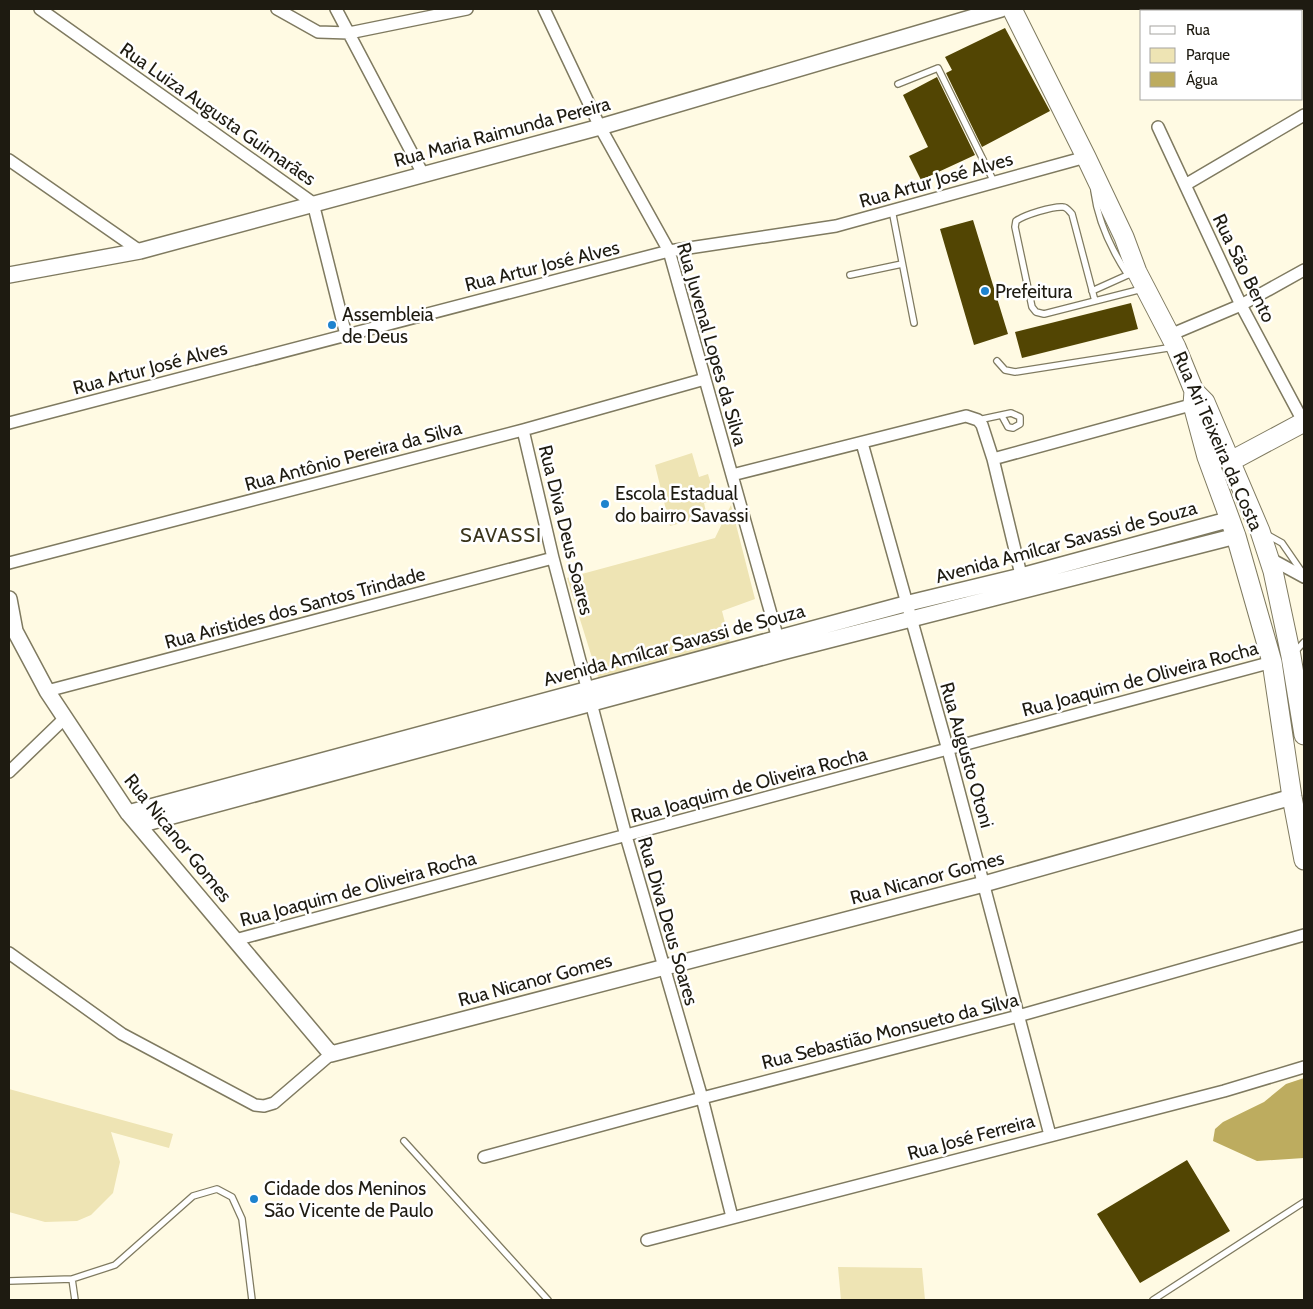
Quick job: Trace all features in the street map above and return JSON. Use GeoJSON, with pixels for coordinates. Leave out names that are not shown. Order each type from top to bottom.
{"type":"FeatureCollection","features":[{"type":"Feature","properties":{"kind":"highway","name":"Rua Ari Teixeira da Costa"},"geometry":{"type":"LineString","coordinates":[[1012,9],[1124,237],[1133,273],[1146,288],[1173,341],[1197,399],[1231,461],[1260,531],[1278,590],[1303,715],[1304,735]]}},
{"type":"Feature","properties":{"kind":"highway"},"geometry":{"type":"LineString","coordinates":[[1197,399],[1207,457],[1234,528],[1272,662],[1292,797],[1304,860]]}},
{"type":"Feature","properties":{"kind":"highway"},"geometry":{"type":"LineString","coordinates":[[1231,461],[1304,422]]}},
{"type":"Feature","properties":{"kind":"street","name":"Rua Luiza Augusta Guimarães"},"geometry":{"type":"LineString","coordinates":[[40,9],[313,203],[346,335]]}},
{"type":"Feature","properties":{"kind":"street"},"geometry":{"type":"LineString","coordinates":[[277,9],[318,32],[349,33],[468,9]]}},
{"type":"Feature","properties":{"kind":"street"},"geometry":{"type":"LineString","coordinates":[[336,9],[423,174]]}},
{"type":"Feature","properties":{"kind":"street","name":"Rua Juvenal Lopes da Silva"},"geometry":{"type":"LineString","coordinates":[[544,9],[600,127],[670,251],[780,645]]}},
{"type":"Feature","properties":{"kind":"street","name":"Rua Maria Raimunda Pereira"},"geometry":{"type":"LineString","coordinates":[[9,275],[140,251],[600,127],[1001,9]]}},
{"type":"Feature","properties":{"kind":"street"},"geometry":{"type":"LineString","coordinates":[[1185,185],[1304,115]]}},
{"type":"Feature","properties":{"kind":"street","name":"Rua São Bento"},"geometry":{"type":"LineString","coordinates":[[1158,127],[1240,305],[1304,422]]}},
{"type":"Feature","properties":{"kind":"street"},"geometry":{"type":"LineString","coordinates":[[9,160],[140,251]]}},
{"type":"Feature","properties":{"kind":"street","name":"Rua Artur José Alves"},"geometry":{"type":"LineString","coordinates":[[9,423],[670,251],[836,226],[994,182],[1089,163]]}},
{"type":"Feature","properties":{"kind":"street"},"geometry":{"type":"LineString","coordinates":[[1173,341],[1304,270]]}},
{"type":"Feature","properties":{"kind":"street","name":"Rua Antônio Pereira da Silva"},"geometry":{"type":"LineString","coordinates":[[9,563],[523,430],[705,379]]}},
{"type":"Feature","properties":{"kind":"street"},"geometry":{"type":"LineString","coordinates":[[993,459],[1197,399]]}},
{"type":"Feature","properties":{"kind":"street"},"geometry":{"type":"LineString","coordinates":[[732,475],[966,416],[978,420],[982,426],[993,459],[1022,582]]}},
{"type":"Feature","properties":{"kind":"street","name":"Rua Diva Deus Soares"},"geometry":{"type":"LineString","coordinates":[[523,430],[553,558],[626,836],[662,968],[702,1098],[732,1218]]}},
{"type":"Feature","properties":{"kind":"street","name":"Rua Augusto Otoni"},"geometry":{"type":"LineString","coordinates":[[862,443],[905,604],[948,750],[1050,1135]]}},
{"type":"Feature","properties":{"kind":"street","name":"Avenida Amílcar Savassi de Souza"},"geometry":{"type":"LineString","coordinates":[[128,813],[590,696],[780,645],[905,604],[1022,582],[1234,528]]}},
{"type":"Feature","properties":{"kind":"street","name":"Rua Aristides dos Santos Trindade"},"geometry":{"type":"LineString","coordinates":[[47,691],[553,558]]}},
{"type":"Feature","properties":{"kind":"street"},"geometry":{"type":"LineString","coordinates":[[1269,558],[1304,576]]}},
{"type":"Feature","properties":{"kind":"street","name":"Avenida Amílcar Savassi de Souza"},"geometry":{"type":"LineString","coordinates":[[780,645],[910,620],[1022,582]]}},
{"type":"Feature","properties":{"kind":"street","name":"Rua Nicanor Gomes"},"geometry":{"type":"LineString","coordinates":[[9,599],[12,628],[47,691],[128,813],[331,1054],[984,884],[1292,797]]}},
{"type":"Feature","properties":{"kind":"street","name":"Rua Joaquim de Oliveira Rocha"},"geometry":{"type":"LineString","coordinates":[[235,940],[1272,662]]}},
{"type":"Feature","properties":{"kind":"street","name":"Avenida Amílcar Savassi de Souza"},"geometry":{"type":"LineString","coordinates":[[139,825],[590,696]]}},
{"type":"Feature","properties":{"kind":"street"},"geometry":{"type":"LineString","coordinates":[[9,772],[65,718]]}},
{"type":"Feature","properties":{"kind":"street","name":"Rua Sebastião Monsueto da Silva"},"geometry":{"type":"LineString","coordinates":[[484,1157],[1018,1016],[1304,935]]}},
{"type":"Feature","properties":{"kind":"street"},"geometry":{"type":"LineString","coordinates":[[9,953],[122,1034],[255,1104],[264,1106],[274,1103],[331,1054]]}},
{"type":"Feature","properties":{"kind":"street","name":"Rua José Ferreira"},"geometry":{"type":"LineString","coordinates":[[647,1240],[1224,1091],[1304,1067]]}},
{"type":"Feature","properties":{"kind":"lane"},"geometry":{"type":"LineString","coordinates":[[898,84],[938,68],[994,182]]}},
{"type":"Feature","properties":{"kind":"lane"},"geometry":{"type":"LineString","coordinates":[[1095,301],[1072,214],[1067,208],[1062,206],[1040,211],[1016,221],[1015,227],[1032,307],[1036,312],[1044,314],[1095,301],[1146,288]]}},
{"type":"Feature","properties":{"kind":"lane"},"geometry":{"type":"LineString","coordinates":[[892,210],[914,323]]}},
{"type":"Feature","properties":{"kind":"lane"},"geometry":{"type":"LineString","coordinates":[[850,275],[902,264]]}},
{"type":"Feature","properties":{"kind":"lane"},"geometry":{"type":"LineString","coordinates":[[1092,291],[1133,273]]}},
{"type":"Feature","properties":{"kind":"lane"},"geometry":{"type":"LineString","coordinates":[[997,361],[1005,370],[1015,372],[1173,341]]}},
{"type":"Feature","properties":{"kind":"lane"},"geometry":{"type":"LineString","coordinates":[[978,420],[1002,416]]}},
{"type":"Feature","properties":{"kind":"lane"},"geometry":{"type":"LineString","coordinates":[[1260,531],[1282,543],[1304,576]]}},
{"type":"Feature","properties":{"kind":"lane"},"geometry":{"type":"LineString","coordinates":[[1291,656],[1304,642]]}},
{"type":"Feature","properties":{"kind":"lane"},"geometry":{"type":"LineString","coordinates":[[404,1142],[548,1300]]}},
{"type":"Feature","properties":{"kind":"lane"},"geometry":{"type":"LineString","coordinates":[[9,1281],[72,1279],[115,1265],[193,1196],[217,1189],[232,1197],[242,1218],[252,1300]]}},
{"type":"Feature","properties":{"kind":"lane"},"geometry":{"type":"LineString","coordinates":[[1153,1300],[1304,1202]]}},
{"type":"Feature","properties":{"kind":"lane"},"geometry":{"type":"LineString","coordinates":[[72,1279],[75,1300]]}},
{"type":"Feature","properties":{"kind":"green space"},"geometry":{"type":"Polygon","coordinates":[[[692,453],[699,477],[708,474],[715,499],[704,503],[707,516],[670,526],[655,465],[692,453]]]}},
{"type":"Feature","properties":{"kind":"green space"},"geometry":{"type":"Polygon","coordinates":[[[731,505],[755,599],[722,611],[731,646],[599,680],[567,578],[715,538],[731,505]]]}},
{"type":"Feature","properties":{"kind":"green space"},"geometry":{"type":"Polygon","coordinates":[[[9,1089],[173,1134],[169,1148],[111,1132],[120,1162],[113,1193],[91,1215],[77,1221],[45,1222],[9,1212],[9,1089]]]}},
{"type":"Feature","properties":{"kind":"green space"},"geometry":{"type":"Polygon","coordinates":[[[838,1267],[922,1268],[925,1300],[841,1300],[838,1267]]]}},
{"type":"Feature","properties":{"kind":"water"},"geometry":{"type":"Polygon","coordinates":[[[1304,1078],[1304,1158],[1257,1161],[1213,1141],[1215,1129],[1223,1122],[1264,1102],[1286,1084],[1304,1078]]]}},
{"type":"Feature","properties":{"kind":"building"},"geometry":{"type":"Polygon","coordinates":[[[1005,28],[1050,111],[982,147],[946,73],[952,70],[945,57],[1005,28]]]}},
{"type":"Feature","properties":{"kind":"building"},"geometry":{"type":"Polygon","coordinates":[[[937,77],[975,155],[921,180],[909,156],[928,147],[903,95],[937,77]]]}},
{"type":"Feature","properties":{"kind":"building"},"geometry":{"type":"Polygon","coordinates":[[[973,220],[1008,334],[974,345],[940,229],[973,220]]]}},
{"type":"Feature","properties":{"kind":"building"},"geometry":{"type":"Polygon","coordinates":[[[1131,303],[1138,329],[1022,358],[1015,332],[1131,303]]]}},
{"type":"Feature","properties":{"kind":"building"},"geometry":{"type":"Polygon","coordinates":[[[1187,1160],[1230,1231],[1140,1283],[1097,1214],[1187,1160]]]}},
{"type":"Feature","properties":{"kind":"place","name":"Prefeitura"},"geometry":{"type":"Point","coordinates":[985,291]}},
{"type":"Feature","properties":{"kind":"place","name":"Assembleia de Deus"},"geometry":{"type":"Point","coordinates":[332,325]}},
{"type":"Feature","properties":{"kind":"place","name":"Escola Estadual do bairro Savassi"},"geometry":{"type":"Point","coordinates":[605,504]}},
{"type":"Feature","properties":{"kind":"place","name":"Cidade dos Meninos São Vicente de Paulo"},"geometry":{"type":"Point","coordinates":[254,1199]}},
{"type":"Feature","properties":{"kind":"district","name":"SAVASSI"},"geometry":{"type":"Point","coordinates":[501,535]}}]}
